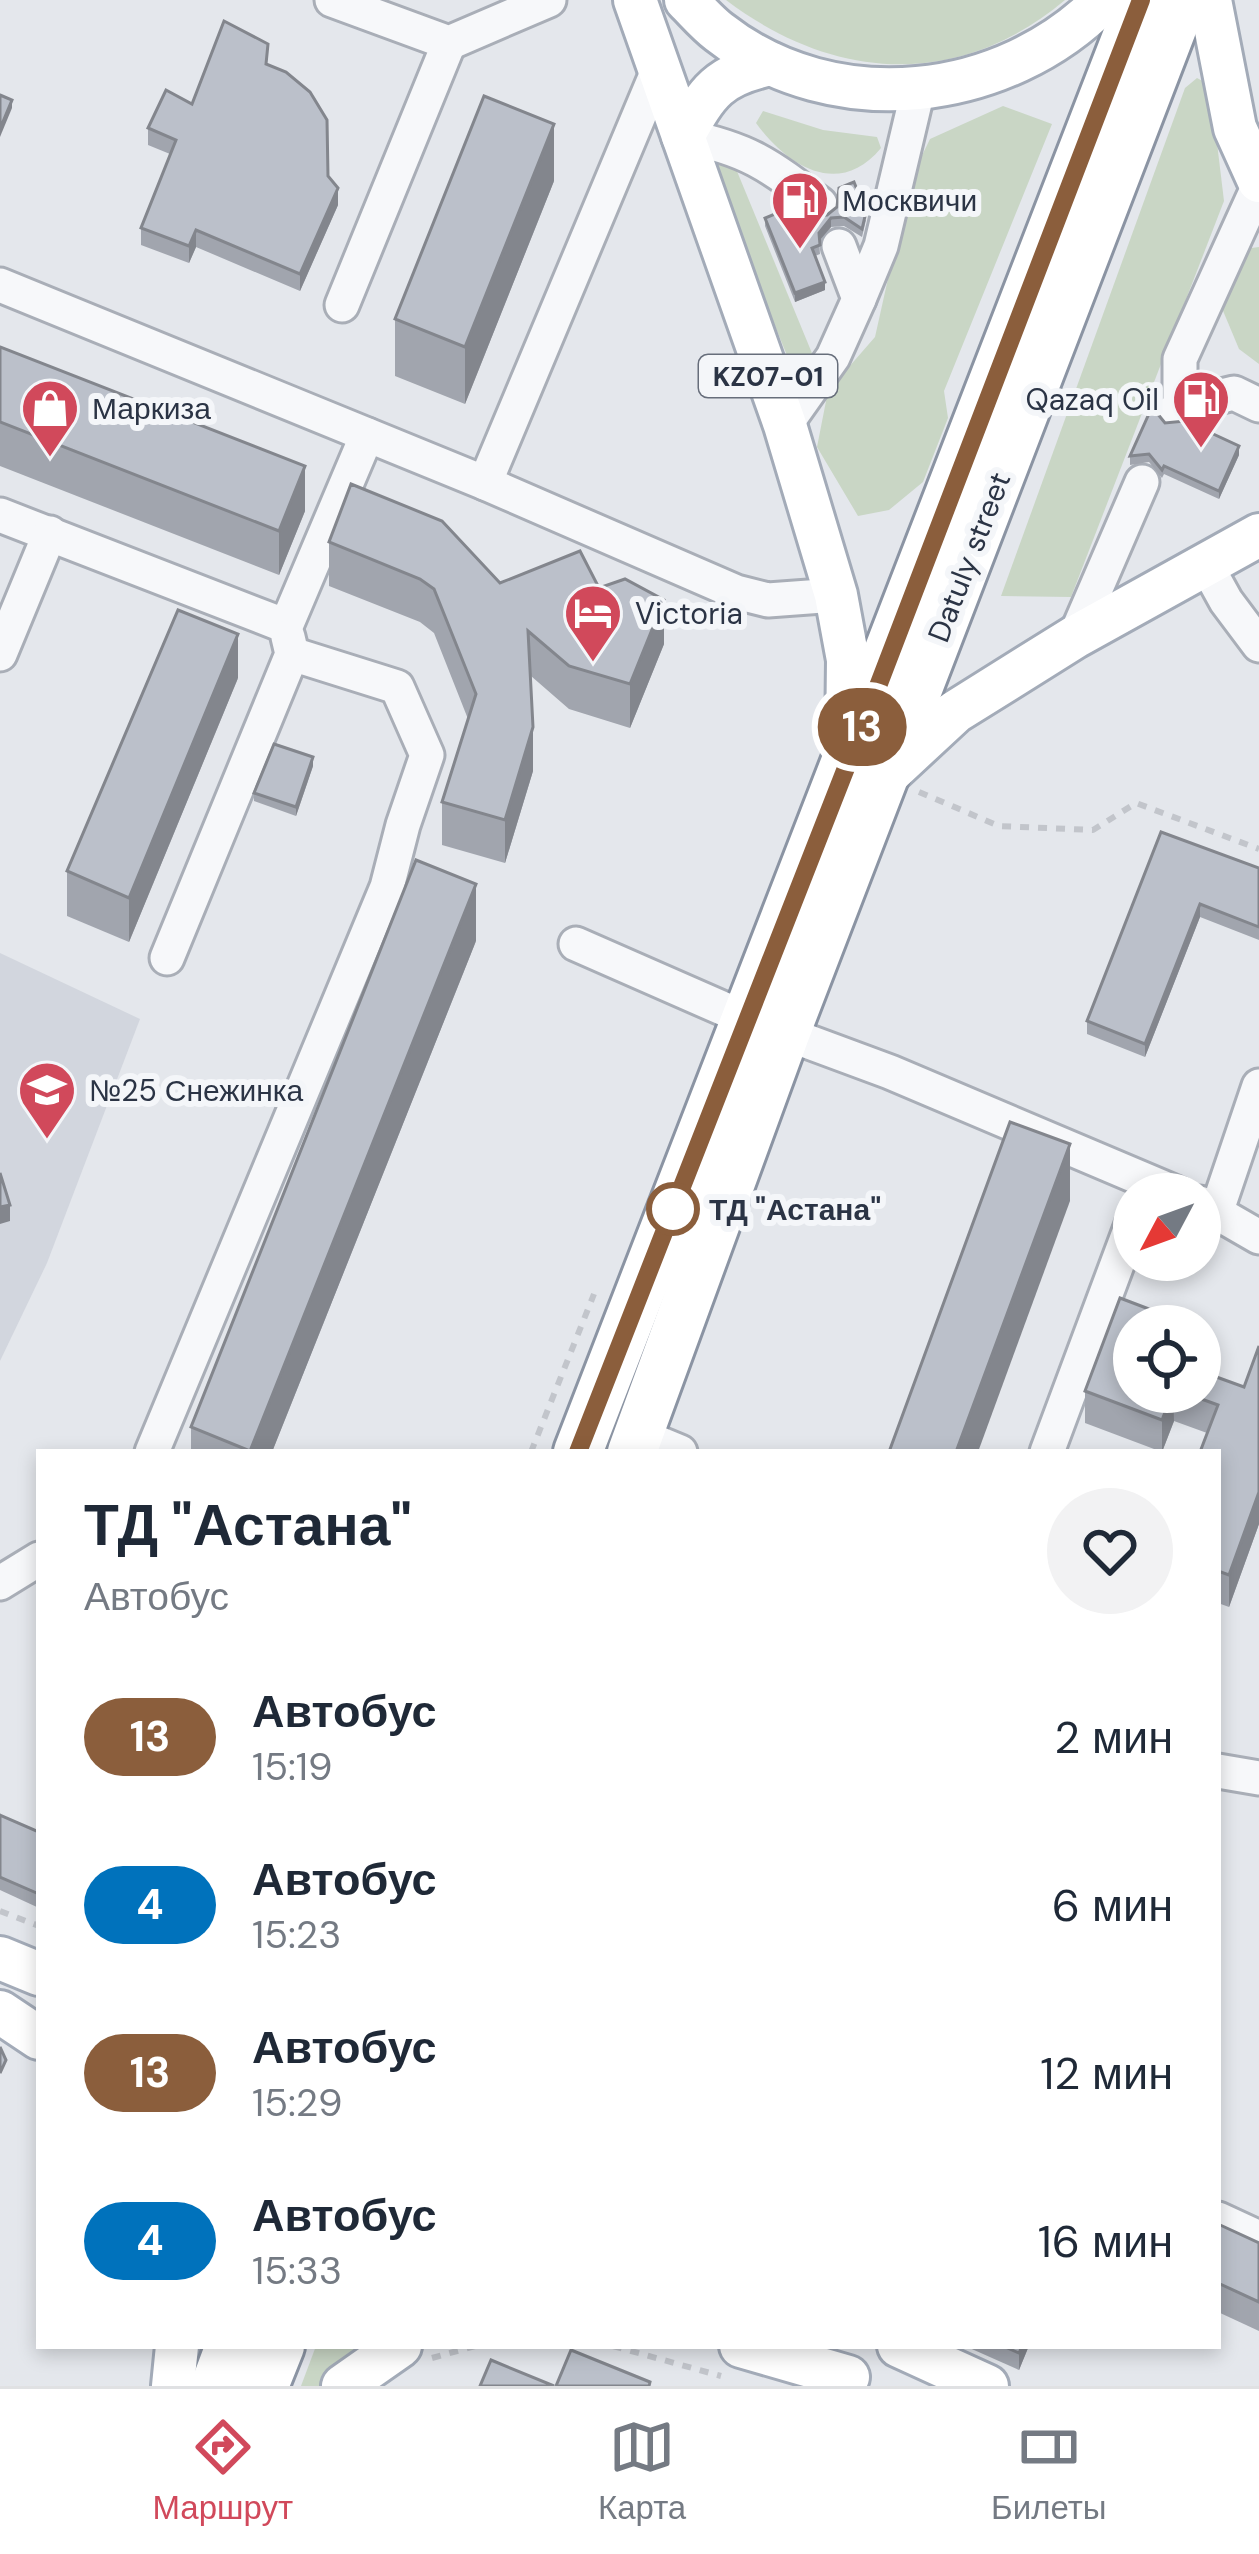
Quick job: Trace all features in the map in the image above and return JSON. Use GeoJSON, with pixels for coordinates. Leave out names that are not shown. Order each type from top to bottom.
{"type":"FeatureCollection","features":[{"type":"Feature","properties":{"kind":"highway","name":"Datuly street"},"geometry":{"type":"LineString","coordinates":[[866,771],[1142,0]]}},
{"type":"Feature","properties":{"kind":"highway","name":"Datuly street"},"geometry":{"type":"LineString","coordinates":[[579,1449],[766,1027],[866,771],[1183,0]]}},
{"type":"Feature","properties":{"kind":"highway","name":"Datuly street"},"geometry":{"type":"LineString","coordinates":[[650,1446],[766,1027]]}},
{"type":"Feature","properties":{"kind":"highway"},"geometry":{"type":"LineString","coordinates":[[215,2386],[229,2349]]}},
{"type":"Feature","properties":{"kind":"highway"},"geometry":{"type":"LineString","coordinates":[[264,2386],[279,2349]]}},
{"type":"Feature","properties":{"kind":"main road","name":"KZ07-01"},"geometry":{"type":"LineString","coordinates":[[635,0],[785,425],[836,595],[866,771]]}},
{"type":"Feature","properties":{"kind":"main road"},"geometry":{"type":"LineString","coordinates":[[686,0],[719,32],[771,64],[820,82],[918,90],[979,78],[1021,61],[1084,20],[1105,0]]}},
{"type":"Feature","properties":{"kind":"main road"},"geometry":{"type":"LineString","coordinates":[[1210,0],[1235,128],[1259,183]]}},
{"type":"Feature","properties":{"kind":"main road"},"geometry":{"type":"LineString","coordinates":[[683,136],[704,97],[718,83],[742,70],[771,64]]}},
{"type":"Feature","properties":{"kind":"main road"},"geometry":{"type":"LineString","coordinates":[[866,771],[1076,637],[1259,535]]}},
{"type":"Feature","properties":{"kind":"main road"},"geometry":{"type":"LineString","coordinates":[[0,2011],[36,2024]]}},
{"type":"Feature","properties":{"kind":"main road"},"geometry":{"type":"LineString","coordinates":[[0,2011],[36,2036]]}},
{"type":"Feature","properties":{"kind":"main road"},"geometry":{"type":"LineString","coordinates":[[173,2386],[177,2349]]}},
{"type":"Feature","properties":{"kind":"main road"},"geometry":{"type":"LineString","coordinates":[[343,2386],[396,2349]]}},
{"type":"Feature","properties":{"kind":"main road"},"geometry":{"type":"LineString","coordinates":[[788,2349],[858,2381]]}},
{"type":"Feature","properties":{"kind":"main road"},"geometry":{"type":"LineString","coordinates":[[906,2349],[986,2386]]}},
{"type":"Feature","properties":{"kind":"main road"},"geometry":{"type":"LineString","coordinates":[[740,2363],[858,2381]]}},
{"type":"Feature","properties":{"kind":"street"},"geometry":{"type":"LineString","coordinates":[[332,0],[449,43],[549,0]]}},
{"type":"Feature","properties":{"kind":"street"},"geometry":{"type":"LineString","coordinates":[[342,305],[449,43]]}},
{"type":"Feature","properties":{"kind":"street"},"geometry":{"type":"LineString","coordinates":[[485,483],[658,68]]}},
{"type":"Feature","properties":{"kind":"street"},"geometry":{"type":"LineString","coordinates":[[785,425],[833,357],[881,246],[918,90]]}},
{"type":"Feature","properties":{"kind":"street"},"geometry":{"type":"LineString","coordinates":[[683,136],[732,146],[770,166],[820,204]]}},
{"type":"Feature","properties":{"kind":"street"},"geometry":{"type":"LineString","coordinates":[[1259,183],[1180,359],[1177,409],[1234,393],[1259,405]]}},
{"type":"Feature","properties":{"kind":"street"},"geometry":{"type":"LineString","coordinates":[[839,246],[859,299]]}},
{"type":"Feature","properties":{"kind":"street"},"geometry":{"type":"LineString","coordinates":[[0,285],[485,483],[736,592],[768,600],[836,595]]}},
{"type":"Feature","properties":{"kind":"street"},"geometry":{"type":"LineString","coordinates":[[167,958],[367,435]]}},
{"type":"Feature","properties":{"kind":"street"},"geometry":{"type":"LineString","coordinates":[[1076,637],[1142,482]]}},
{"type":"Feature","properties":{"kind":"street"},"geometry":{"type":"LineString","coordinates":[[0,515],[397,687],[427,755],[387,887],[153,1449]]}},
{"type":"Feature","properties":{"kind":"street"},"geometry":{"type":"LineString","coordinates":[[0,654],[50,533]]}},
{"type":"Feature","properties":{"kind":"street"},"geometry":{"type":"LineString","coordinates":[[1205,563],[1259,645]]}},
{"type":"Feature","properties":{"kind":"street"},"geometry":{"type":"LineString","coordinates":[[577,944],[766,1027],[890,1072],[1113,1174]]}},
{"type":"Feature","properties":{"kind":"street"},"geometry":{"type":"LineString","coordinates":[[1221,1177],[1259,1086]]}},
{"type":"Feature","properties":{"kind":"street"},"geometry":{"type":"LineString","coordinates":[[1221,1213],[1259,1237]]}},
{"type":"Feature","properties":{"kind":"street"},"geometry":{"type":"LineString","coordinates":[[1048,1449],[1114,1281]]}},
{"type":"Feature","properties":{"kind":"street"},"geometry":{"type":"LineString","coordinates":[[0,1583],[36,1561]]}},
{"type":"Feature","properties":{"kind":"street"},"geometry":{"type":"LineString","coordinates":[[1221,1772],[1259,1778]]}},
{"type":"Feature","properties":{"kind":"street"},"geometry":{"type":"LineString","coordinates":[[1221,2220],[1259,2238]]}},
{"type":"Feature","properties":{"kind":"path"},"geometry":{"type":"LineString","coordinates":[[866,771],[999,826],[1093,830],[1136,803],[1259,848]]}},
{"type":"Feature","properties":{"kind":"path"},"geometry":{"type":"LineString","coordinates":[[0,1911],[36,1925]]}},
{"type":"Feature","properties":{"kind":"path"},"geometry":{"type":"LineString","coordinates":[[635,2349],[740,2363]]}},
{"type":"Feature","properties":{"kind":"shaded area","name":"№25 Снежинка"},"geometry":{"type":"Polygon","coordinates":[[[0,953],[140,1019],[47,1263],[0,1361],[0,953]]]}},
{"type":"Feature","properties":{"kind":"green space"},"geometry":{"type":"Polygon","coordinates":[[[726,0],[1065,0],[1024,29],[982,49],[939,61],[896,64],[809,47],[726,0]]]}},
{"type":"Feature","properties":{"kind":"green space"},"geometry":{"type":"Polygon","coordinates":[[[1197,78],[1210,85],[1224,201],[1071,597],[1001,596],[1185,88],[1197,78]]]}},
{"type":"Feature","properties":{"kind":"green space"},"geometry":{"type":"Polygon","coordinates":[[[1003,106],[1052,124],[944,391],[948,418],[923,482],[889,510],[858,516],[817,447],[828,391],[875,337],[910,180],[930,139],[1003,106]]]}},
{"type":"Feature","properties":{"kind":"green space"},"geometry":{"type":"Polygon","coordinates":[[[763,111],[823,130],[877,137],[881,148],[848,172],[814,171],[769,139],[756,123],[763,111]]]}},
{"type":"Feature","properties":{"kind":"green space"},"geometry":{"type":"Polygon","coordinates":[[[720,157],[734,164],[814,358],[807,375],[795,375],[711,169],[720,157]]]}},
{"type":"Feature","properties":{"kind":"green space"},"geometry":{"type":"Polygon","coordinates":[[[1259,247],[1259,364],[1239,349],[1221,306],[1244,249],[1259,247]]]}},
{"type":"Feature","properties":{"kind":"green space"},"geometry":{"type":"Polygon","coordinates":[[[315,2349],[372,2349],[326,2386],[301,2386],[315,2349]]]}},
{"type":"Feature","properties":{"kind":"building"},"geometry":{"type":"Polygon","coordinates":[[[224,21],[268,44],[266,64],[286,72],[310,92],[327,120],[328,176],[338,188],[300,274],[196,230],[189,246],[141,228],[176,140],[148,128],[166,90],[192,104],[224,21]]]}},
{"type":"Feature","properties":{"kind":"building"},"geometry":{"type":"Polygon","coordinates":[[[0,95],[12,100],[0,129],[0,95]]]}},
{"type":"Feature","properties":{"kind":"building"},"geometry":{"type":"Polygon","coordinates":[[[484,96],[554,124],[465,347],[395,319],[484,96]]]}},
{"type":"Feature","properties":{"kind":"building","name":"Москвичи"},"geometry":{"type":"Polygon","coordinates":[[[854,182],[866,212],[862,229],[844,217],[831,218],[819,233],[820,245],[812,248],[825,282],[795,293],[765,218],[797,205],[816,216],[827,215],[837,207],[839,188],[854,182]]]}},
{"type":"Feature","properties":{"kind":"building"},"geometry":{"type":"Polygon","coordinates":[[[0,347],[305,466],[279,531],[0,422],[0,347]]]}},
{"type":"Feature","properties":{"kind":"building"},"geometry":{"type":"Polygon","coordinates":[[[1152,407],[1165,423],[1185,421],[1239,446],[1219,491],[1164,466],[1162,470],[1149,454],[1130,456],[1152,407]]]}},
{"type":"Feature","properties":{"kind":"building"},"geometry":{"type":"Polygon","coordinates":[[[351,484],[442,521],[500,583],[580,551],[599,588],[625,579],[664,600],[630,684],[569,666],[528,631],[533,727],[505,820],[442,802],[476,694],[434,589],[329,542],[351,484]]]}},
{"type":"Feature","properties":{"kind":"building"},"geometry":{"type":"Polygon","coordinates":[[[178,610],[238,634],[129,898],[67,871],[178,610]]]}},
{"type":"Feature","properties":{"kind":"building"},"geometry":{"type":"Polygon","coordinates":[[[274,744],[313,757],[296,807],[254,793],[274,744]]]}},
{"type":"Feature","properties":{"kind":"building"},"geometry":{"type":"Polygon","coordinates":[[[1161,832],[1259,868],[1259,927],[1200,904],[1145,1044],[1087,1021],[1161,832]]]}},
{"type":"Feature","properties":{"kind":"building"},"geometry":{"type":"Polygon","coordinates":[[[416,860],[476,884],[251,1449],[191,1427],[416,860]]]}},
{"type":"Feature","properties":{"kind":"building"},"geometry":{"type":"Polygon","coordinates":[[[1010,1122],[1070,1144],[957,1449],[890,1449],[1010,1122]]]}},
{"type":"Feature","properties":{"kind":"building"},"geometry":{"type":"Polygon","coordinates":[[[0,1173],[10,1205],[0,1207],[0,1173]]]}},
{"type":"Feature","properties":{"kind":"building"},"geometry":{"type":"Polygon","coordinates":[[[1113,1317],[1113,1402],[1085,1391],[1113,1317]]]}},
{"type":"Feature","properties":{"kind":"building"},"geometry":{"type":"Polygon","coordinates":[[[1259,1346],[1259,1492],[1229,1575],[1221,1572],[1221,1449],[1201,1449],[1215,1413],[1221,1413],[1221,1379],[1244,1387],[1259,1346]]]}},
{"type":"Feature","properties":{"kind":"building"},"geometry":{"type":"Polygon","coordinates":[[[0,1815],[36,1831],[36,1893],[0,1877],[0,1815]]]}},
{"type":"Feature","properties":{"kind":"building"},"geometry":{"type":"Polygon","coordinates":[[[1221,2225],[1259,2243],[1259,2302],[1221,2284],[1221,2225]]]}},
{"type":"Feature","properties":{"kind":"building"},"geometry":{"type":"Polygon","coordinates":[[[571,2350],[650,2382],[649,2386],[556,2386],[571,2350]]]}},
{"type":"Feature","properties":{"kind":"building"},"geometry":{"type":"Polygon","coordinates":[[[491,2360],[554,2386],[480,2386],[491,2360]]]}},
{"type":"Feature","properties":{"kind":"bus line","name":"13"},"geometry":{"type":"LineString","coordinates":[[579,1449],[1141,0]]}},
{"type":"Feature","properties":{"kind":"place","name":"Москвичи"},"geometry":{"type":"Point","coordinates":[800,251]}},
{"type":"Feature","properties":{"kind":"place","name":"Qazaq Oil"},"geometry":{"type":"Point","coordinates":[1201,450]}},
{"type":"Feature","properties":{"kind":"place","name":"Маркиза"},"geometry":{"type":"Point","coordinates":[50,459]}},
{"type":"Feature","properties":{"kind":"place","name":"Victoria"},"geometry":{"type":"Point","coordinates":[593,664]}},
{"type":"Feature","properties":{"kind":"place","name":"№25 Снежинка"},"geometry":{"type":"Point","coordinates":[47,1141]}},
{"type":"Feature","properties":{"kind":"place","name":"ТД \"Астана\""},"geometry":{"type":"Point","coordinates":[673,1209]}}]}
